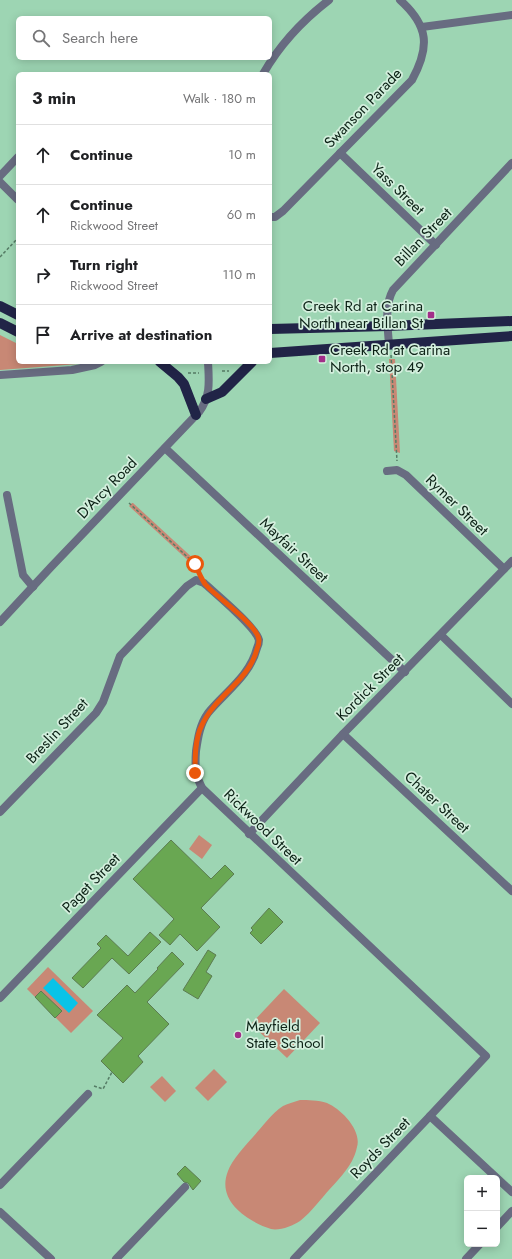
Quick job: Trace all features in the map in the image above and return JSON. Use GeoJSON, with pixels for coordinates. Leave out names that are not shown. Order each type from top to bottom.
{"type":"FeatureCollection","features":[{"type":"Feature","properties":{"kind":"main road"},"geometry":{"type":"LineString","coordinates":[[0,306],[16,314]]}},
{"type":"Feature","properties":{"kind":"main road"},"geometry":{"type":"LineString","coordinates":[[272,329],[388,326],[512,320]]}},
{"type":"Feature","properties":{"kind":"main road"},"geometry":{"type":"LineString","coordinates":[[0,324],[16,331]]}},
{"type":"Feature","properties":{"kind":"main road"},"geometry":{"type":"LineString","coordinates":[[272,353],[512,336]]}},
{"type":"Feature","properties":{"kind":"main road"},"geometry":{"type":"LineString","coordinates":[[162,364],[184,384],[196,416]]}},
{"type":"Feature","properties":{"kind":"main road"},"geometry":{"type":"LineString","coordinates":[[206,399],[222,392],[250,364]]}},
{"type":"Feature","properties":{"kind":"street"},"geometry":{"type":"LineString","coordinates":[[264,72],[283,45],[312,13],[329,0]]}},
{"type":"Feature","properties":{"kind":"street","name":"Swanson Parade"},"geometry":{"type":"LineString","coordinates":[[272,217],[275,217],[283,211],[412,80],[420,64],[424,49],[422,28],[413,12],[400,0]]}},
{"type":"Feature","properties":{"kind":"street"},"geometry":{"type":"LineString","coordinates":[[422,28],[512,15]]}},
{"type":"Feature","properties":{"kind":"street","name":"Yass Street"},"geometry":{"type":"LineString","coordinates":[[340,153],[436,245]]}},
{"type":"Feature","properties":{"kind":"street"},"geometry":{"type":"LineString","coordinates":[[0,176],[16,159]]}},
{"type":"Feature","properties":{"kind":"street","name":"Billan Street"},"geometry":{"type":"LineString","coordinates":[[389,345],[388,305],[393,290],[512,163]]}},
{"type":"Feature","properties":{"kind":"street"},"geometry":{"type":"LineString","coordinates":[[0,182],[16,198]]}},
{"type":"Feature","properties":{"kind":"street"},"geometry":{"type":"LineString","coordinates":[[0,375],[72,370],[85,368],[96,364]]}},
{"type":"Feature","properties":{"kind":"street","name":"D'Arcy Road"},"geometry":{"type":"LineString","coordinates":[[0,622],[56,561],[196,416],[206,399],[210,384],[208,364]]}},
{"type":"Feature","properties":{"kind":"street","name":"Mayfair Street"},"geometry":{"type":"LineString","coordinates":[[165,448],[405,672]]}},
{"type":"Feature","properties":{"kind":"street"},"geometry":{"type":"LineString","coordinates":[[387,470],[397,470]]}},
{"type":"Feature","properties":{"kind":"street","name":"Rymer Street"},"geometry":{"type":"LineString","coordinates":[[397,470],[406,474],[504,570]]}},
{"type":"Feature","properties":{"kind":"street"},"geometry":{"type":"LineString","coordinates":[[7,495],[23,575],[33,587]]}},
{"type":"Feature","properties":{"kind":"street","name":"Kordick Street"},"geometry":{"type":"LineString","coordinates":[[249,834],[343,734],[512,561]]}},
{"type":"Feature","properties":{"kind":"street","name":"Breslin Street"},"geometry":{"type":"LineString","coordinates":[[0,812],[96,713],[103,702],[120,656],[187,586],[196,580],[204,583]]}},
{"type":"Feature","properties":{"kind":"street","name":"Rickwood Street"},"geometry":{"type":"LineString","coordinates":[[204,583],[254,630],[259,640],[255,656],[245,674],[208,714],[201,726],[198,739],[195,773],[202,788],[486,1056]]}},
{"type":"Feature","properties":{"kind":"street"},"geometry":{"type":"LineString","coordinates":[[441,635],[512,704]]}},
{"type":"Feature","properties":{"kind":"street","name":"Chater Street"},"geometry":{"type":"LineString","coordinates":[[343,734],[512,891]]}},
{"type":"Feature","properties":{"kind":"street","name":"Paget Street"},"geometry":{"type":"LineString","coordinates":[[0,998],[202,788]]}},
{"type":"Feature","properties":{"kind":"street","name":"Royds Street"},"geometry":{"type":"LineString","coordinates":[[294,1259],[486,1056]]}},
{"type":"Feature","properties":{"kind":"street"},"geometry":{"type":"LineString","coordinates":[[0,1185],[88,1094]]}},
{"type":"Feature","properties":{"kind":"street"},"geometry":{"type":"LineString","coordinates":[[430,1116],[512,1192]]}},
{"type":"Feature","properties":{"kind":"street"},"geometry":{"type":"LineString","coordinates":[[116,1259],[185,1187]]}},
{"type":"Feature","properties":{"kind":"street"},"geometry":{"type":"LineString","coordinates":[[500,1224],[512,1211]]}},
{"type":"Feature","properties":{"kind":"street"},"geometry":{"type":"LineString","coordinates":[[0,1212],[51,1259]]}},
{"type":"Feature","properties":{"kind":"street"},"geometry":{"type":"LineString","coordinates":[[466,1259],[477,1247]]}},
{"type":"Feature","properties":{"kind":"path"},"geometry":{"type":"LineString","coordinates":[[0,257],[16,240]]}},
{"type":"Feature","properties":{"kind":"path"},"geometry":{"type":"LineString","coordinates":[[389,345],[392,357],[397,470]]}},
{"type":"Feature","properties":{"kind":"path"},"geometry":{"type":"LineString","coordinates":[[186,372],[199,373]]}},
{"type":"Feature","properties":{"kind":"path"},"geometry":{"type":"LineString","coordinates":[[129,503],[195,564],[204,583]]}},
{"type":"Feature","properties":{"kind":"path"},"geometry":{"type":"LineString","coordinates":[[94,1086],[103,1088],[112,1072]]}},
{"type":"Feature","properties":{"kind":"shaded area"},"geometry":{"type":"Polygon","coordinates":[[[0,335],[16,343],[16,364],[78,364],[0,370],[0,335]]]}},
{"type":"Feature","properties":{"kind":"shaded area"},"geometry":{"type":"Polygon","coordinates":[[[389,359],[395,359],[400,453],[394,451],[389,359]]]}},
{"type":"Feature","properties":{"kind":"shaded area"},"geometry":{"type":"Polygon","coordinates":[[[132,503],[197,562],[193,565],[129,506],[132,503]]]}},
{"type":"Feature","properties":{"kind":"shaded area"},"geometry":{"type":"Polygon","coordinates":[[[199,835],[212,845],[202,859],[189,849],[199,835]]]}},
{"type":"Feature","properties":{"kind":"shaded area"},"geometry":{"type":"Polygon","coordinates":[[[48,967],[93,1011],[71,1033],[27,989],[48,967]]]}},
{"type":"Feature","properties":{"kind":"shaded area"},"geometry":{"type":"Polygon","coordinates":[[[284,989],[320,1023],[287,1058],[251,1024],[284,989]]]}},
{"type":"Feature","properties":{"kind":"shaded area"},"geometry":{"type":"Polygon","coordinates":[[[214,1069],[227,1082],[208,1101],[195,1088],[214,1069]]]}},
{"type":"Feature","properties":{"kind":"shaded area"},"geometry":{"type":"Polygon","coordinates":[[[162,1076],[176,1091],[165,1102],[150,1087],[162,1076]]]}},
{"type":"Feature","properties":{"kind":"shaded area"},"geometry":{"type":"Polygon","coordinates":[[[300,1100],[313,1100],[327,1103],[344,1115],[353,1127],[356,1134],[358,1140],[357,1149],[346,1171],[306,1216],[294,1225],[282,1229],[271,1229],[252,1221],[236,1208],[226,1192],[225,1182],[232,1162],[267,1121],[283,1106],[300,1100]]]}},
{"type":"Feature","properties":{"kind":"water"},"geometry":{"type":"Polygon","coordinates":[[[53,978],[78,1003],[69,1013],[43,988],[53,978]]]}},
{"type":"Feature","properties":{"kind":"building"},"geometry":{"type":"Polygon","coordinates":[[[171,840],[211,879],[225,865],[234,874],[201,908],[220,927],[197,951],[180,934],[170,945],[159,935],[174,919],[133,879],[171,840]]]}},
{"type":"Feature","properties":{"kind":"building"},"geometry":{"type":"Polygon","coordinates":[[[269,908],[283,922],[261,944],[250,933],[253,930],[251,928],[269,908]]]}},
{"type":"Feature","properties":{"kind":"building"},"geometry":{"type":"Polygon","coordinates":[[[150,932],[161,942],[129,974],[112,958],[83,988],[72,978],[101,948],[97,944],[106,935],[128,956],[150,932]]]}},
{"type":"Feature","properties":{"kind":"building"},"geometry":{"type":"Polygon","coordinates":[[[208,950],[216,955],[206,972],[212,976],[198,999],[183,990],[208,950]]]}},
{"type":"Feature","properties":{"kind":"building"},"geometry":{"type":"Polygon","coordinates":[[[172,952],[184,964],[147,1002],[169,1024],[138,1056],[143,1062],[123,1083],[101,1061],[123,1038],[97,1015],[127,985],[135,993],[172,952]]]}},
{"type":"Feature","properties":{"kind":"building"},"geometry":{"type":"Polygon","coordinates":[[[41,991],[62,1011],[55,1018],[35,997],[41,991]]]}},
{"type":"Feature","properties":{"kind":"building"},"geometry":{"type":"Polygon","coordinates":[[[185,1166],[201,1181],[193,1190],[188,1183],[184,1182],[177,1174],[185,1166]]]}},
{"type":"Feature","properties":{"kind":"place","name":"Creek Rd at Carina North near Billan St"},"geometry":{"type":"Point","coordinates":[431,315]}},
{"type":"Feature","properties":{"kind":"place","name":"Creek Rd at Carina North, stop 49"},"geometry":{"type":"Point","coordinates":[322,359]}},
{"type":"Feature","properties":{"kind":"place","name":"Mayfield State School"},"geometry":{"type":"Point","coordinates":[238,1035]}},
{"type":"Feature","properties":{"kind":"route"},"geometry":{"type":"LineString","coordinates":[[195,564],[204,583],[254,630],[259,640],[255,656],[245,674],[208,714],[201,726],[198,739],[195,773]]}}]}
